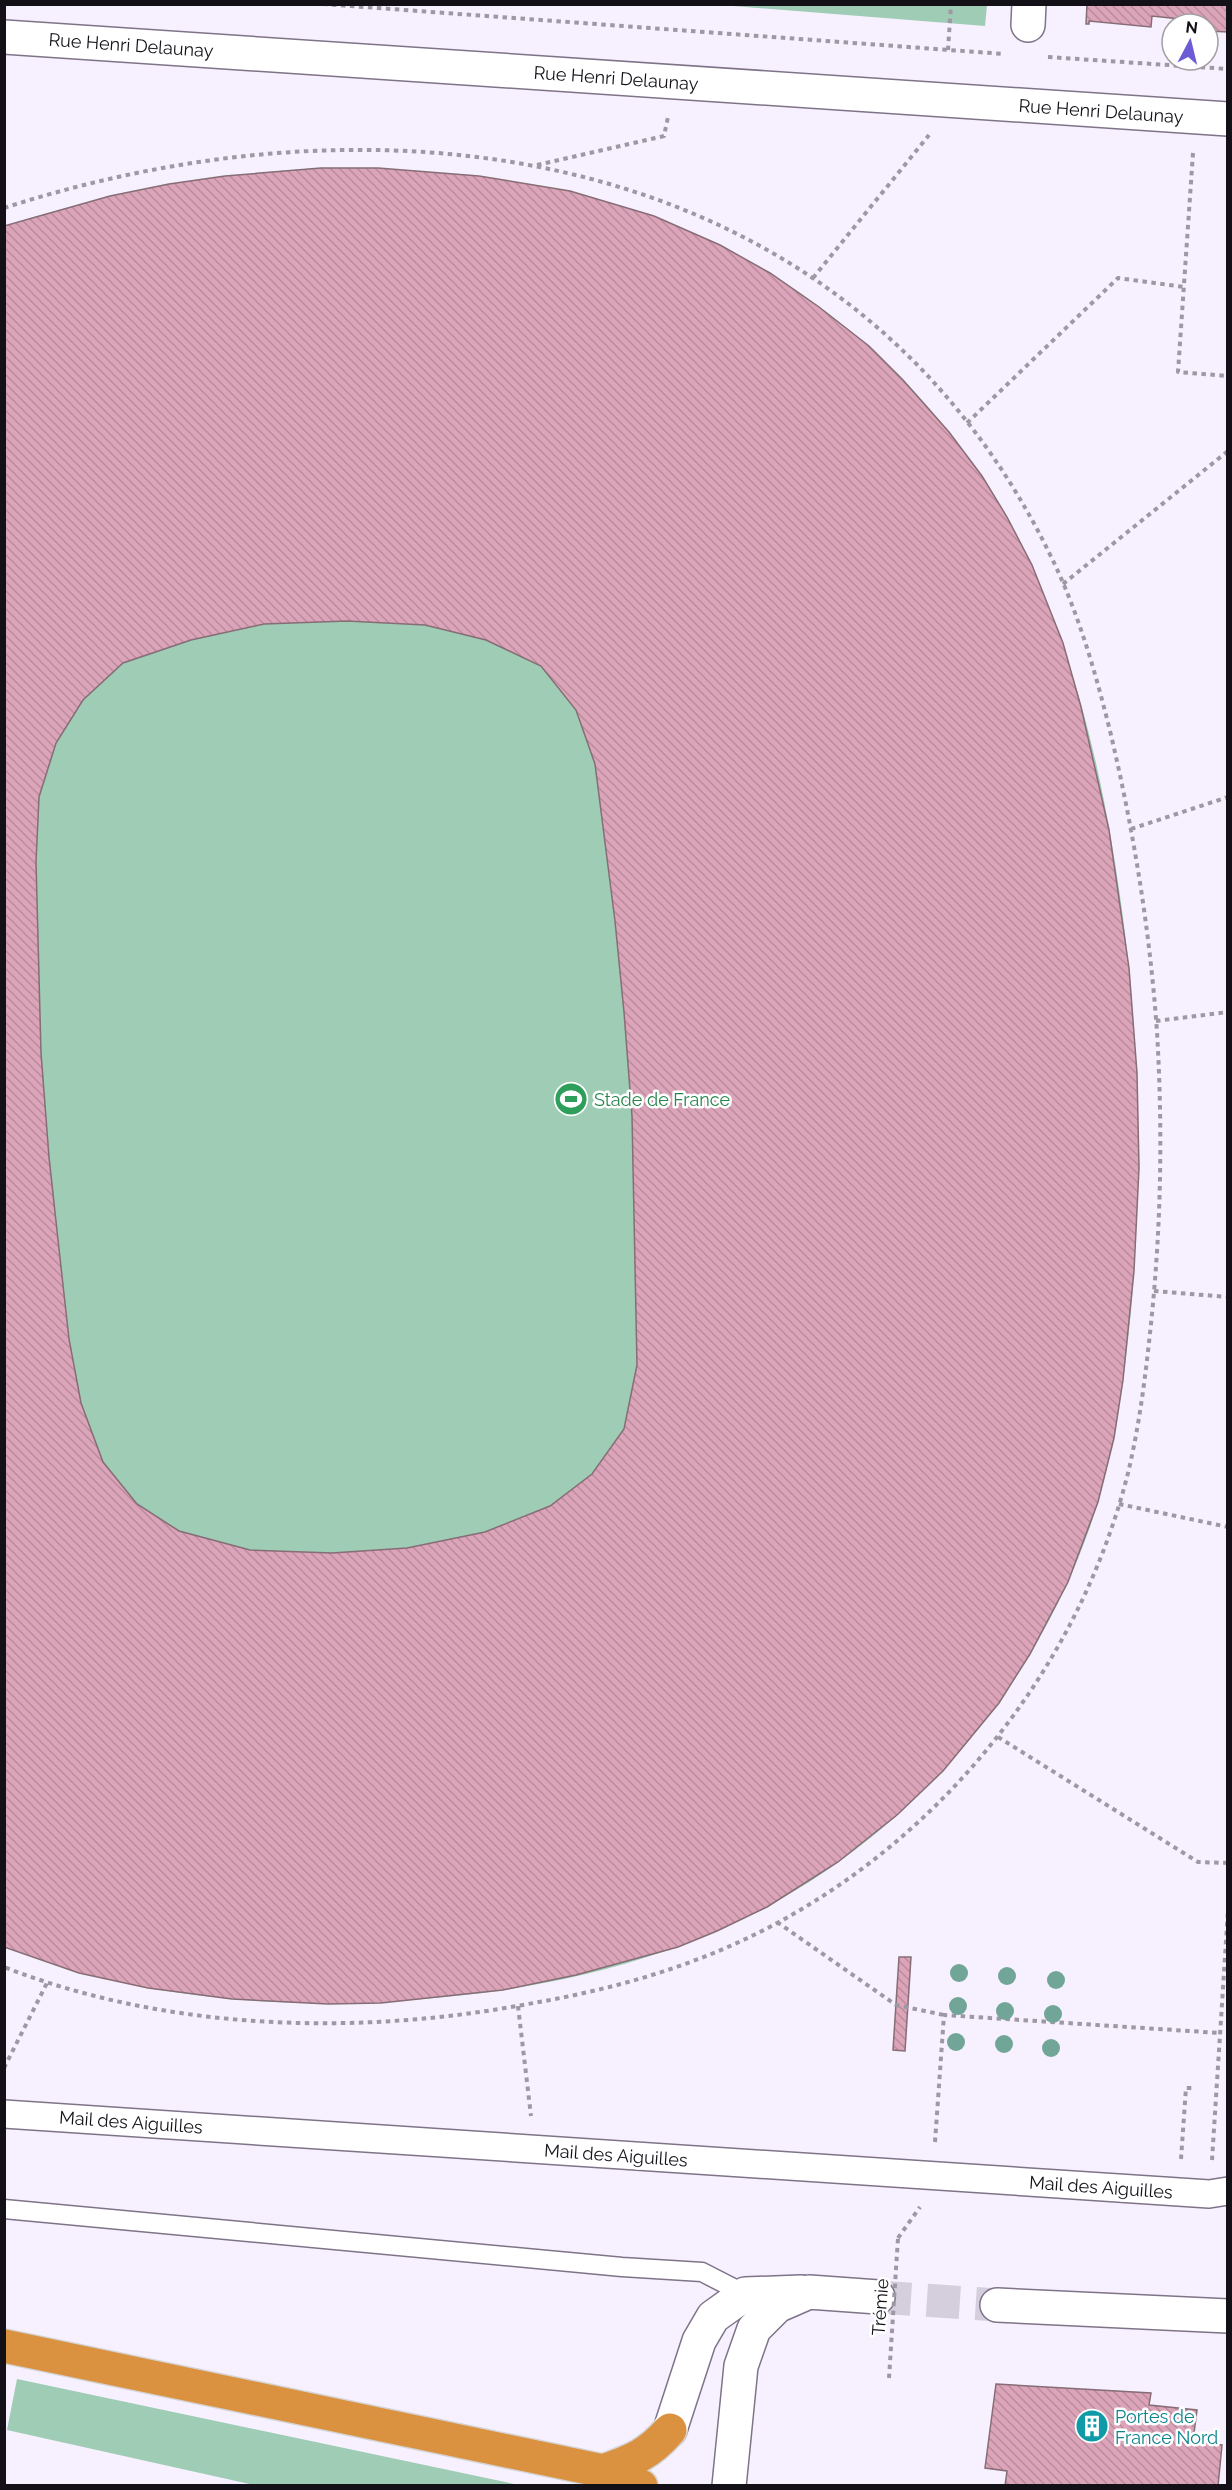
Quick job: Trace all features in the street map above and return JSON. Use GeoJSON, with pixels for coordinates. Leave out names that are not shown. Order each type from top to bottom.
{"type":"FeatureCollection","features":[{"type":"Feature","properties":{"kind":"highway"},"geometry":{"type":"LineString","coordinates":[[4,2346],[603,2471],[641,2486]]}},
{"type":"Feature","properties":{"kind":"highway"},"geometry":{"type":"LineString","coordinates":[[603,2471],[632,2461],[654,2448],[670,2430]]}},
{"type":"Feature","properties":{"kind":"street","name":"Rue Henri Delaunay"},"geometry":{"type":"LineString","coordinates":[[4,37],[1227,119]]}},
{"type":"Feature","properties":{"kind":"street","name":"Mail des Aiguilles"},"geometry":{"type":"LineString","coordinates":[[4,2114],[1218,2193]]}},
{"type":"Feature","properties":{"kind":"street"},"geometry":{"type":"LineString","coordinates":[[729,2486],[741,2367],[754,2329],[777,2306],[809,2292]]}},
{"type":"Feature","properties":{"kind":"street"},"geometry":{"type":"LineString","coordinates":[[670,2430],[699,2341],[713,2317],[745,2294],[809,2292],[878,2297]]}},
{"type":"Feature","properties":{"kind":"street"},"geometry":{"type":"LineString","coordinates":[[997,2305],[1227,2316]]}},
{"type":"Feature","properties":{"kind":"lane"},"geometry":{"type":"LineString","coordinates":[[4,2209],[610,2266],[702,2271],[745,2294]]}},
{"type":"Feature","properties":{"kind":"path"},"geometry":{"type":"LineString","coordinates":[[323,4],[1006,54]]}},
{"type":"Feature","properties":{"kind":"path"},"geometry":{"type":"LineString","coordinates":[[948,50],[951,4]]}},
{"type":"Feature","properties":{"kind":"path"},"geometry":{"type":"LineString","coordinates":[[1041,56],[1227,69]]}},
{"type":"Feature","properties":{"kind":"path"},"geometry":{"type":"LineString","coordinates":[[534,165],[664,136],[670,109]]}},
{"type":"Feature","properties":{"kind":"path"},"geometry":{"type":"LineString","coordinates":[[812,278],[932,132]]}},
{"type":"Feature","properties":{"kind":"path"},"geometry":{"type":"LineString","coordinates":[[1193,145],[1178,372],[1227,375]]}},
{"type":"Feature","properties":{"kind":"path"},"geometry":{"type":"LineString","coordinates":[[4,208],[107,178],[178,164],[286,152],[359,150],[453,154],[534,165],[597,179],[677,206],[756,243],[812,278],[884,334],[919,368],[967,423],[1026,510],[1063,584],[1093,668],[1131,829],[1142,896],[1156,1021],[1160,1167],[1154,1291],[1141,1409],[1119,1504],[1095,1570],[1064,1636],[1033,1687],[998,1737],[958,1782],[904,1835],[850,1877],[777,1923],[684,1965],[628,1982],[518,2006],[465,2014],[383,2021],[267,2020],[146,2007],[93,1996],[47,1983],[4,1967]]}},
{"type":"Feature","properties":{"kind":"path"},"geometry":{"type":"LineString","coordinates":[[967,423],[1118,278],[1184,287]]}},
{"type":"Feature","properties":{"kind":"path"},"geometry":{"type":"LineString","coordinates":[[1063,584],[1227,451]]}},
{"type":"Feature","properties":{"kind":"path"},"geometry":{"type":"LineString","coordinates":[[1131,829],[1227,797]]}},
{"type":"Feature","properties":{"kind":"path"},"geometry":{"type":"LineString","coordinates":[[1156,1021],[1227,1012]]}},
{"type":"Feature","properties":{"kind":"path"},"geometry":{"type":"LineString","coordinates":[[1154,1291],[1227,1297]]}},
{"type":"Feature","properties":{"kind":"path"},"geometry":{"type":"LineString","coordinates":[[1119,1504],[1227,1527]]}},
{"type":"Feature","properties":{"kind":"path"},"geometry":{"type":"LineString","coordinates":[[998,1737],[1198,1862],[1227,1863]]}},
{"type":"Feature","properties":{"kind":"path"},"geometry":{"type":"LineString","coordinates":[[1218,2193],[1220,2033],[1227,1910]]}},
{"type":"Feature","properties":{"kind":"path"},"geometry":{"type":"LineString","coordinates":[[777,1923],[896,2005],[944,2015],[1220,2033]]}},
{"type":"Feature","properties":{"kind":"path"},"geometry":{"type":"LineString","coordinates":[[4,2068],[47,1983]]}},
{"type":"Feature","properties":{"kind":"path"},"geometry":{"type":"LineString","coordinates":[[518,2006],[531,2103],[530,2150]]}},
{"type":"Feature","properties":{"kind":"path"},"geometry":{"type":"LineString","coordinates":[[932,2176],[944,2015]]}},
{"type":"Feature","properties":{"kind":"path"},"geometry":{"type":"LineString","coordinates":[[1183,2137],[1186,2088],[1192,2088]]}},
{"type":"Feature","properties":{"kind":"path","name":"Trémie"},"geometry":{"type":"LineString","coordinates":[[889,2378],[898,2238]]}},
{"type":"Feature","properties":{"kind":"green space"},"geometry":{"type":"Polygon","coordinates":[[[721,5],[987,5],[985,26],[721,5]]]}},
{"type":"Feature","properties":{"kind":"green space","name":"Stade de France"},"geometry":{"type":"Polygon","coordinates":[[[321,168],[397,170],[471,176],[541,187],[610,203],[676,226],[740,256],[802,294],[863,342],[924,402],[975,468],[1016,537],[1050,611],[1076,688],[1097,768],[1113,850],[1125,933],[1134,1028],[1138,1122],[1137,1216],[1131,1311],[1117,1420],[1098,1501],[1063,1593],[1029,1655],[989,1714],[944,1769],[893,1819],[838,1863],[778,1901],[714,1932],[652,1956],[554,1981],[455,1996],[340,2003],[226,1999],[170,1991],[114,1981],[59,1966],[5,1947],[4,226],[82,204],[161,187],[240,175],[321,168]]]}},
{"type":"Feature","properties":{"kind":"green space"},"geometry":{"type":"Polygon","coordinates":[[[17,2379],[519,2485],[254,2485],[7,2430],[17,2379]]]}},
{"type":"Feature","properties":{"kind":"building"},"geometry":{"type":"Polygon","coordinates":[[[1087,4],[1228,4],[1228,32],[1220,32],[1220,12],[1160,12],[1160,17],[1152,16],[1151,27],[1089,21],[1089,24],[1086,24],[1087,4]]]}},
{"type":"Feature","properties":{"kind":"building","name":"Stade de France"},"geometry":{"type":"Polygon","coordinates":[[[321,168],[378,168],[479,176],[570,191],[654,216],[720,245],[770,273],[819,307],[869,346],[903,380],[949,432],[982,476],[1007,517],[1032,565],[1063,643],[1081,707],[1109,830],[1129,968],[1137,1073],[1139,1168],[1134,1271],[1123,1380],[1114,1438],[1098,1502],[1068,1582],[1030,1654],[999,1703],[943,1771],[897,1815],[838,1862],[767,1907],[678,1947],[576,1975],[503,1990],[381,2003],[328,2004],[232,1999],[148,1988],[79,1973],[4,1947],[4,226],[110,196],[225,176],[321,168]],[[347,621],[264,624],[191,640],[123,663],[83,700],[56,743],[39,797],[36,862],[41,1053],[49,1157],[69,1339],[81,1403],[103,1462],[137,1504],[179,1531],[250,1550],[332,1553],[407,1548],[485,1532],[550,1506],[592,1474],[624,1429],[637,1365],[632,1116],[615,921],[595,764],[576,710],[541,666],[486,640],[425,625],[347,621]]]}},
{"type":"Feature","properties":{"kind":"building"},"geometry":{"type":"Polygon","coordinates":[[[899,1957],[911,1957],[905,2051],[893,2050],[899,1957]]]}},
{"type":"Feature","properties":{"kind":"building","name":"Portes de France Nord"},"geometry":{"type":"Polygon","coordinates":[[[996,2384],[1151,2393],[1149,2405],[1197,2410],[1193,2441],[1222,2445],[1218,2486],[1005,2486],[1007,2471],[985,2468],[996,2384]]]}},
{"type":"Feature","properties":{"kind":"tunnel"},"geometry":{"type":"LineString","coordinates":[[878,2297],[997,2305]]}},
{"type":"Feature","properties":{"kind":"place","name":"Stade de France"},"geometry":{"type":"Point","coordinates":[571,1099]}},
{"type":"Feature","properties":{"kind":"place","name":"Portes de France Nord"},"geometry":{"type":"Point","coordinates":[1092,2426]}}]}
